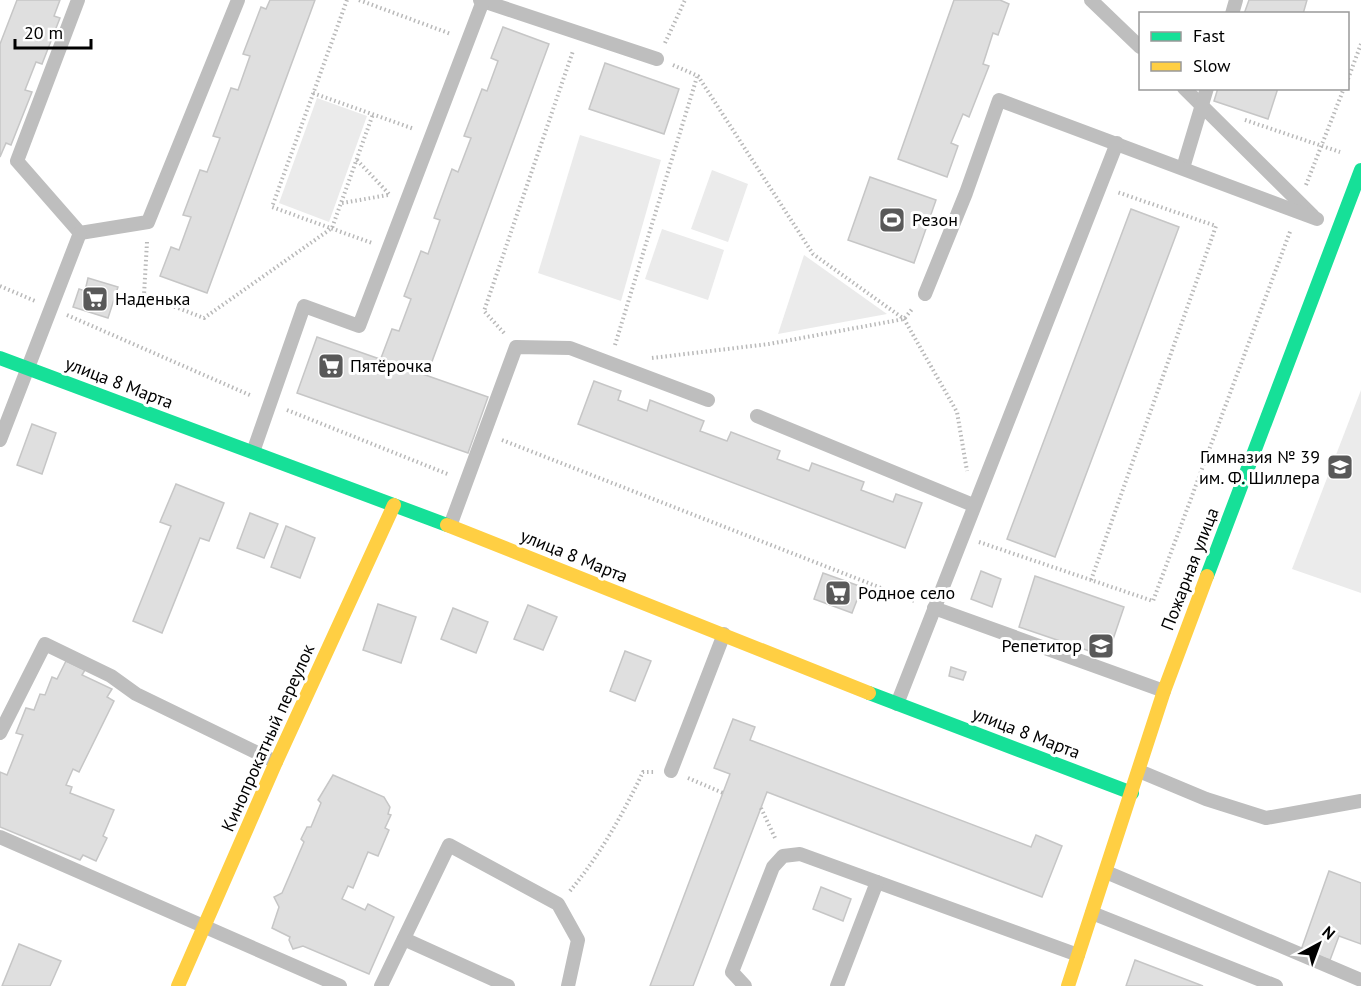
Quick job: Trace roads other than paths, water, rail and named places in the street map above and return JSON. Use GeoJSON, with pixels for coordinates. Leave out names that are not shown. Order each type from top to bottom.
{"type":"FeatureCollection","features":[{"type":"Feature","properties":{"kind":"street","name":"Пожарная улица"},"geometry":{"type":"LineString","coordinates":[[1068,986],[1164,691],[1361,170]]}},
{"type":"Feature","properties":{"kind":"street","name":"улица 8 Марта"},"geometry":{"type":"LineString","coordinates":[[0,358],[450,526],[897,704],[1132,793]]}},
{"type":"Feature","properties":{"kind":"street","name":"Кинопрокатный переулок"},"geometry":{"type":"LineString","coordinates":[[178,986],[276,762],[394,505]]}},
{"type":"Feature","properties":{"kind":"lane"},"geometry":{"type":"LineString","coordinates":[[78,0],[17,160],[80,233]]}},
{"type":"Feature","properties":{"kind":"lane"},"geometry":{"type":"LineString","coordinates":[[80,233],[148,222],[238,0]]}},
{"type":"Feature","properties":{"kind":"lane"},"geometry":{"type":"LineString","coordinates":[[1091,0],[1139,46]]}},
{"type":"Feature","properties":{"kind":"lane"},"geometry":{"type":"LineString","coordinates":[[253,453],[304,306],[359,326],[482,1],[657,58]]}},
{"type":"Feature","properties":{"kind":"lane"},"geometry":{"type":"LineString","coordinates":[[1186,90],[1299,207],[1317,219],[1340,229]]}},
{"type":"Feature","properties":{"kind":"lane"},"geometry":{"type":"LineString","coordinates":[[1183,168],[1206,90]]}},
{"type":"Feature","properties":{"kind":"lane"},"geometry":{"type":"LineString","coordinates":[[925,294],[966,193],[999,100],[1183,168],[1299,207]]}},
{"type":"Feature","properties":{"kind":"lane"},"geometry":{"type":"LineString","coordinates":[[897,704],[973,505],[1117,143]]}},
{"type":"Feature","properties":{"kind":"lane"},"geometry":{"type":"LineString","coordinates":[[0,440],[80,233]]}},
{"type":"Feature","properties":{"kind":"lane"},"geometry":{"type":"LineString","coordinates":[[450,526],[516,347],[570,348],[708,400]]}},
{"type":"Feature","properties":{"kind":"lane"},"geometry":{"type":"LineString","coordinates":[[757,416],[973,505]]}},
{"type":"Feature","properties":{"kind":"lane"},"geometry":{"type":"LineString","coordinates":[[934,608],[1164,691]]}},
{"type":"Feature","properties":{"kind":"lane"},"geometry":{"type":"LineString","coordinates":[[671,771],[724,634]]}},
{"type":"Feature","properties":{"kind":"lane"},"geometry":{"type":"LineString","coordinates":[[0,733],[45,644],[111,676],[136,694],[276,762]]}},
{"type":"Feature","properties":{"kind":"lane"},"geometry":{"type":"LineString","coordinates":[[1139,771],[1206,799],[1266,818],[1361,801]]}},
{"type":"Feature","properties":{"kind":"lane"},"geometry":{"type":"LineString","coordinates":[[0,837],[340,986]]}},
{"type":"Feature","properties":{"kind":"lane"},"geometry":{"type":"LineString","coordinates":[[381,986],[449,845],[558,904],[578,940],[568,986]]}},
{"type":"Feature","properties":{"kind":"lane"},"geometry":{"type":"LineString","coordinates":[[745,986],[732,972],[773,867],[783,856],[800,854],[1078,955]]}},
{"type":"Feature","properties":{"kind":"lane"},"geometry":{"type":"LineString","coordinates":[[1106,872],[1361,980]]}},
{"type":"Feature","properties":{"kind":"lane"},"geometry":{"type":"LineString","coordinates":[[837,986],[876,882]]}},
{"type":"Feature","properties":{"kind":"lane"},"geometry":{"type":"LineString","coordinates":[[1092,914],[1276,986]]}},
{"type":"Feature","properties":{"kind":"lane"},"geometry":{"type":"LineString","coordinates":[[404,939],[508,986]]}},
{"type":"Feature","properties":{"kind":"place","name":"Резон"},"geometry":{"type":"Point","coordinates":[892,220]}},
{"type":"Feature","properties":{"kind":"place","name":"Наденька"},"geometry":{"type":"Point","coordinates":[95,299]}},
{"type":"Feature","properties":{"kind":"place","name":"Пятёрочка"},"geometry":{"type":"Point","coordinates":[331,366]}},
{"type":"Feature","properties":{"kind":"place","name":"Гимназия № 39 им. Ф. Шиллера"},"geometry":{"type":"Point","coordinates":[1340,467]}},
{"type":"Feature","properties":{"kind":"place","name":"Родное село"},"geometry":{"type":"Point","coordinates":[838,593]}},
{"type":"Feature","properties":{"kind":"place","name":"Репетитор"},"geometry":{"type":"Point","coordinates":[1101,646]}}]}
